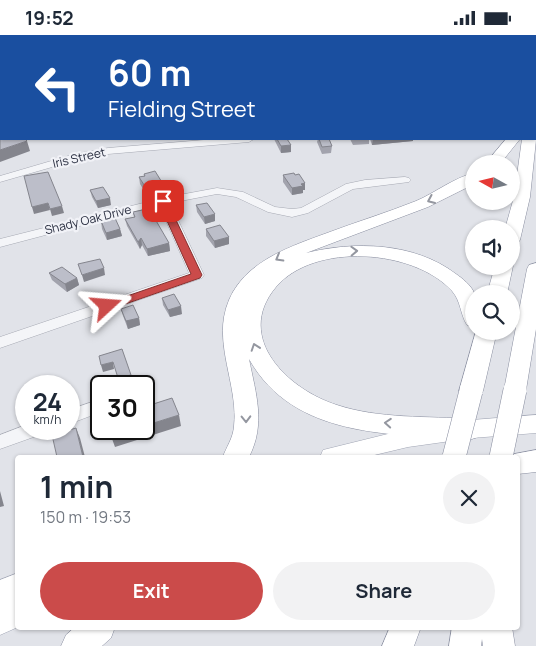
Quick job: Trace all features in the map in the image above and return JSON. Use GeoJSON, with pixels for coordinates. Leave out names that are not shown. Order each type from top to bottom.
{"type":"FeatureCollection","features":[{"type":"Feature","properties":{"kind":"highway"},"geometry":{"type":"LineString","coordinates":[[500,155],[512,140]]}},
{"type":"Feature","properties":{"kind":"highway"},"geometry":{"type":"LineString","coordinates":[[516,220],[522,197],[529,140]]}},
{"type":"Feature","properties":{"kind":"highway"},"geometry":{"type":"LineString","coordinates":[[237,455],[245,437],[247,420],[234,343],[233,323],[238,301],[251,280],[273,261],[287,254],[422,204],[465,182]]}},
{"type":"Feature","properties":{"kind":"highway"},"geometry":{"type":"LineString","coordinates":[[465,296],[448,277],[428,264],[412,257],[387,252],[344,251],[301,261],[269,283],[258,297],[251,314],[251,331],[254,348],[263,365],[275,379],[292,394],[318,407],[344,417],[374,422],[472,429]]}},
{"type":"Feature","properties":{"kind":"highway"},"geometry":{"type":"LineString","coordinates":[[501,455],[536,269]]}},
{"type":"Feature","properties":{"kind":"highway"},"geometry":{"type":"LineString","coordinates":[[477,340],[480,359]]}},
{"type":"Feature","properties":{"kind":"highway"},"geometry":{"type":"LineString","coordinates":[[455,455],[485,340]]}},
{"type":"Feature","properties":{"kind":"highway"},"geometry":{"type":"LineString","coordinates":[[520,463],[536,461]]}},
{"type":"Feature","properties":{"kind":"highway"},"geometry":{"type":"LineString","coordinates":[[77,646],[96,630]]}},
{"type":"Feature","properties":{"kind":"highway"},"geometry":{"type":"LineString","coordinates":[[398,646],[405,630]]}},
{"type":"Feature","properties":{"kind":"highway"},"geometry":{"type":"LineString","coordinates":[[406,646],[409,630]]}},
{"type":"Feature","properties":{"kind":"highway"},"geometry":{"type":"LineString","coordinates":[[465,646],[468,630]]}},
{"type":"Feature","properties":{"kind":"highway"},"geometry":{"type":"LineString","coordinates":[[496,630],[499,646]]}},
{"type":"Feature","properties":{"kind":"main road"},"geometry":{"type":"LineString","coordinates":[[339,455],[408,438],[472,429],[536,424]]}},
{"type":"Feature","properties":{"kind":"main road"},"geometry":{"type":"LineString","coordinates":[[518,455],[536,452]]}},
{"type":"Feature","properties":{"kind":"main road"},"geometry":{"type":"LineString","coordinates":[[0,594],[15,587]]}},
{"type":"Feature","properties":{"kind":"main road"},"geometry":{"type":"LineString","coordinates":[[0,621],[15,614]]}},
{"type":"Feature","properties":{"kind":"street","name":"Iris Street"},"geometry":{"type":"LineString","coordinates":[[4,183],[61,172],[66,169],[66,165],[62,161],[108,151],[237,140]]}},
{"type":"Feature","properties":{"kind":"street","name":"Shady Oak Drive"},"geometry":{"type":"LineString","coordinates":[[0,243],[163,201],[217,191],[239,194],[272,210],[292,213],[304,211],[350,186],[404,180]]}},
{"type":"Feature","properties":{"kind":"street"},"geometry":{"type":"LineString","coordinates":[[0,343],[197,275],[163,201]]}},
{"type":"Feature","properties":{"kind":"street"},"geometry":{"type":"LineString","coordinates":[[0,442],[15,437]]}},
{"type":"Feature","properties":{"kind":"building"},"geometry":{"type":"Polygon","coordinates":[[[0,140],[27,141],[0,150],[0,140]]]}},
{"type":"Feature","properties":{"kind":"building"},"geometry":{"type":"Polygon","coordinates":[[[278,140],[288,140],[291,145],[281,146],[278,140]]]}},
{"type":"Feature","properties":{"kind":"building"},"geometry":{"type":"Polygon","coordinates":[[[319,140],[329,140],[332,146],[322,147],[319,140]]]}},
{"type":"Feature","properties":{"kind":"building"},"geometry":{"type":"Polygon","coordinates":[[[155,171],[163,184],[146,188],[139,177],[155,171]]]}},
{"type":"Feature","properties":{"kind":"building"},"geometry":{"type":"Polygon","coordinates":[[[48,172],[62,206],[50,209],[48,203],[32,207],[24,176],[48,172]]]}},
{"type":"Feature","properties":{"kind":"building"},"geometry":{"type":"Polygon","coordinates":[[[294,173],[295,175],[299,174],[305,183],[301,184],[303,186],[292,188],[283,175],[294,173]]]}},
{"type":"Feature","properties":{"kind":"building"},"geometry":{"type":"Polygon","coordinates":[[[103,187],[110,198],[96,201],[90,190],[103,187]]]}},
{"type":"Feature","properties":{"kind":"building"},"geometry":{"type":"Polygon","coordinates":[[[207,203],[215,214],[204,217],[196,205],[207,203]]]}},
{"type":"Feature","properties":{"kind":"building"},"geometry":{"type":"Polygon","coordinates":[[[147,209],[148,213],[151,212],[169,243],[147,249],[141,238],[138,242],[125,219],[135,217],[133,212],[147,209]]]}},
{"type":"Feature","properties":{"kind":"building"},"geometry":{"type":"Polygon","coordinates":[[[115,218],[120,229],[106,233],[101,221],[115,218]]]}},
{"type":"Feature","properties":{"kind":"building"},"geometry":{"type":"Polygon","coordinates":[[[220,225],[229,237],[214,241],[206,229],[220,225]]]}},
{"type":"Feature","properties":{"kind":"building"},"geometry":{"type":"Polygon","coordinates":[[[100,259],[104,268],[82,275],[78,264],[100,259]]]}},
{"type":"Feature","properties":{"kind":"building"},"geometry":{"type":"Polygon","coordinates":[[[62,267],[77,278],[65,284],[49,273],[62,267]]]}},
{"type":"Feature","properties":{"kind":"building"},"geometry":{"type":"Polygon","coordinates":[[[174,294],[181,306],[168,310],[162,298],[174,294]]]}},
{"type":"Feature","properties":{"kind":"building"},"geometry":{"type":"Polygon","coordinates":[[[133,305],[139,318],[126,321],[121,309],[133,305]]]}},
{"type":"Feature","properties":{"kind":"building"},"geometry":{"type":"Polygon","coordinates":[[[122,349],[131,375],[117,375],[113,362],[101,365],[99,356],[122,349]]]}},
{"type":"Feature","properties":{"kind":"building"},"geometry":{"type":"Polygon","coordinates":[[[172,398],[179,415],[155,423],[155,403],[172,398]]]}},
{"type":"Feature","properties":{"kind":"building"},"geometry":{"type":"Polygon","coordinates":[[[53,440],[79,440],[83,455],[57,455],[53,440]]]}},
{"type":"Feature","properties":{"kind":"route"},"geometry":{"type":"LineString","coordinates":[[107,306],[197,275],[163,201]]}}]}
